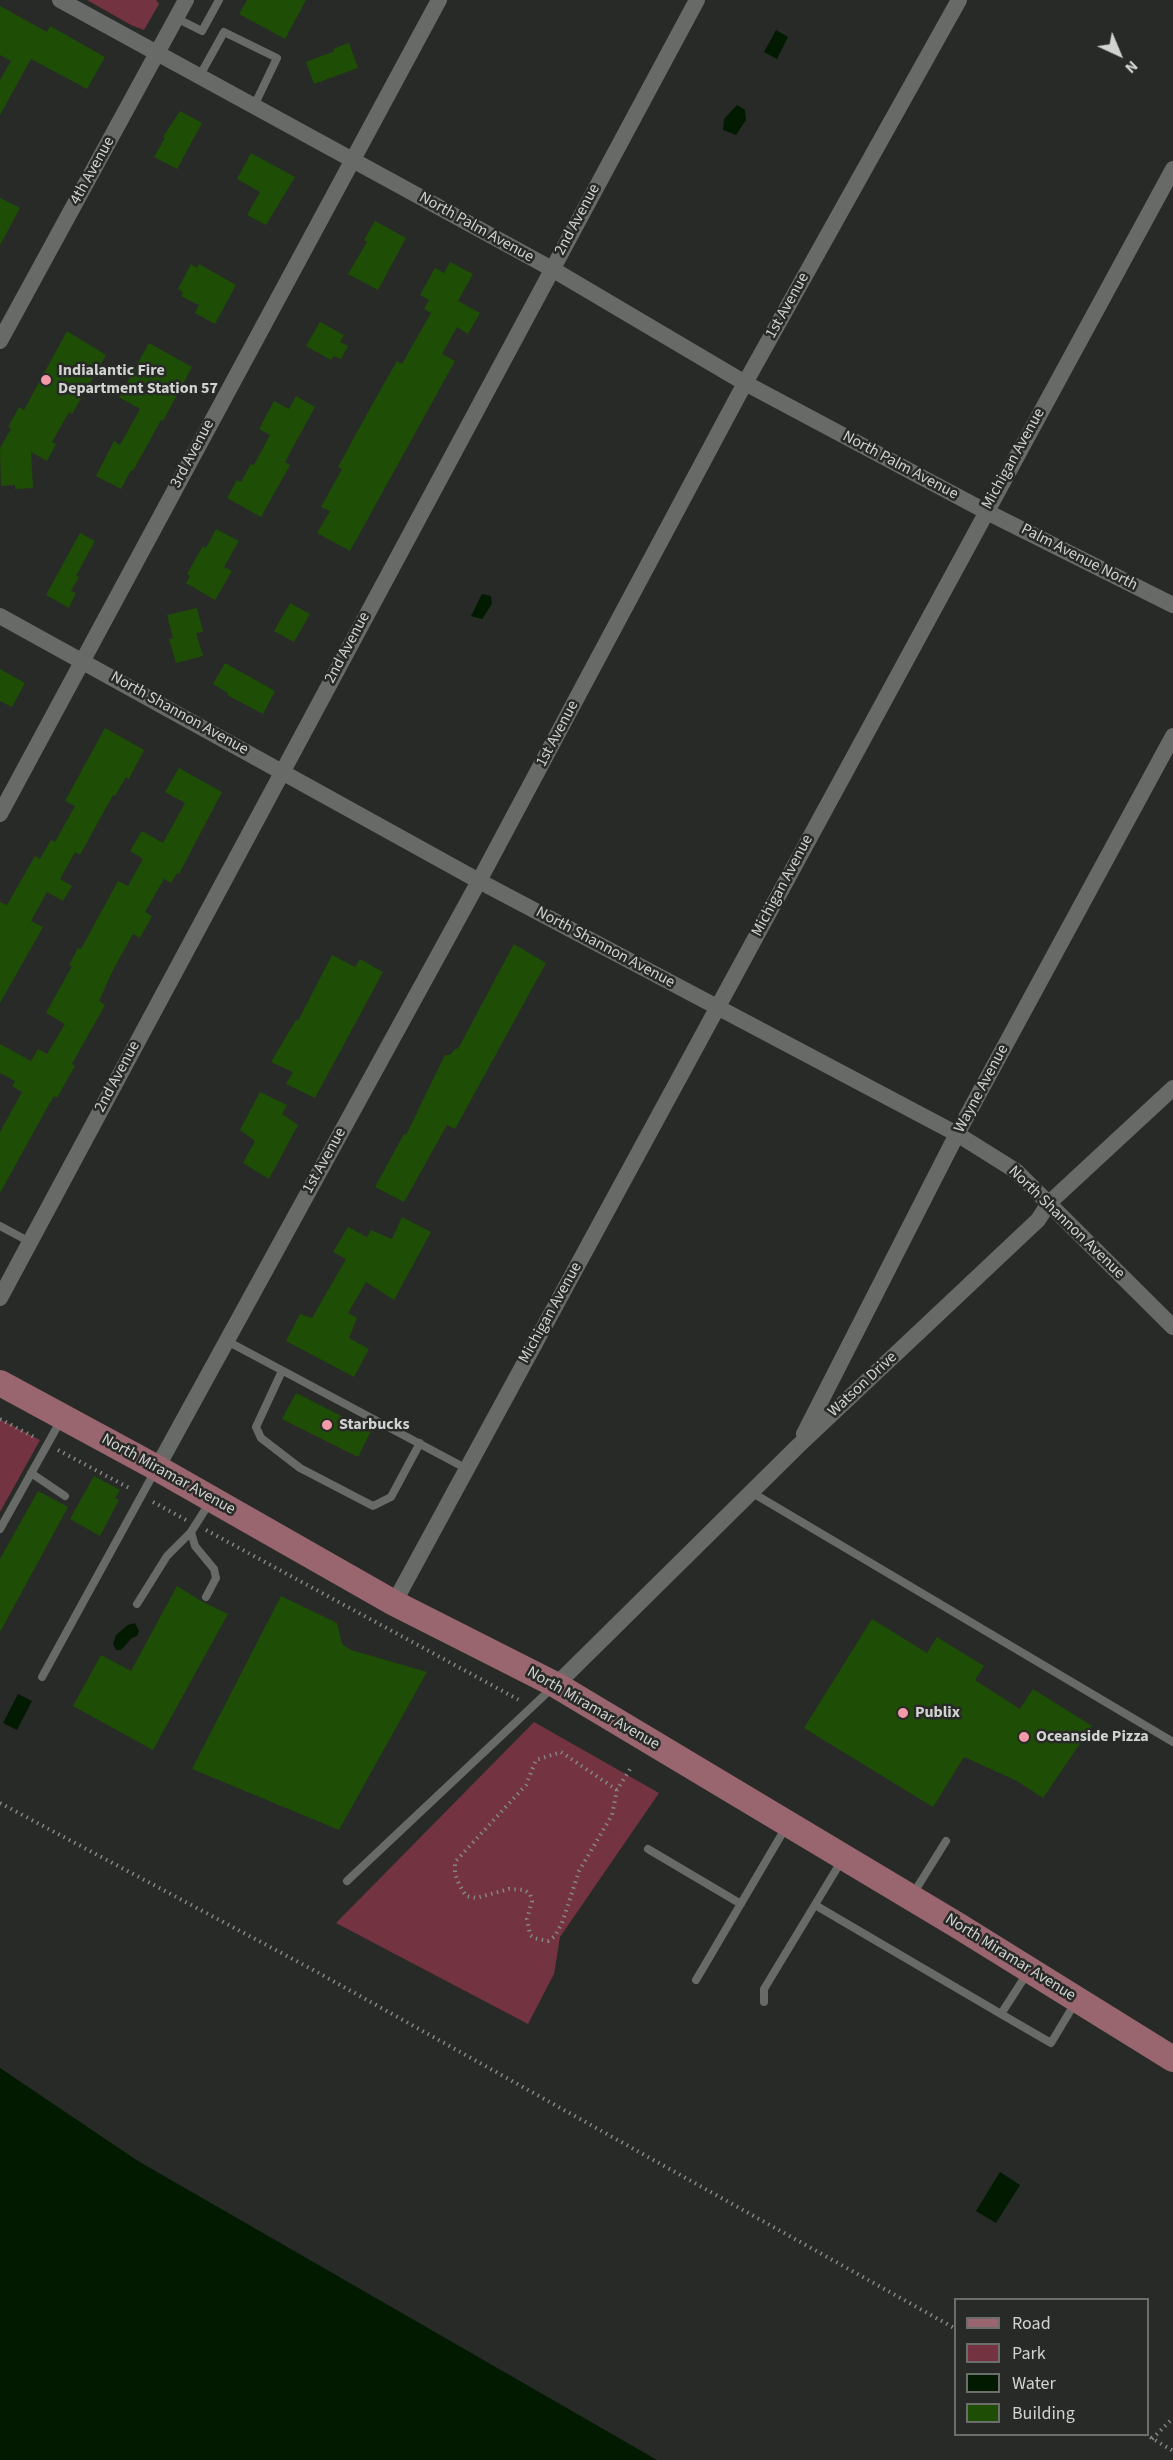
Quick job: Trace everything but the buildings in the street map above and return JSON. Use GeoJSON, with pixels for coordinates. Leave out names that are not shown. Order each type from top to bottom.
{"type":"FeatureCollection","features":[{"type":"Feature","properties":{"kind":"main road","name":"North Miramar Avenue"},"geometry":{"type":"LineString","coordinates":[[0,1383],[157,1468],[394,1603],[556,1685],[911,1898],[1173,2059]]}},
{"type":"Feature","properties":{"kind":"street","name":"North Palm Avenue"},"geometry":{"type":"LineString","coordinates":[[60,0],[156,55],[552,269],[745,383],[985,511]]}},
{"type":"Feature","properties":{"kind":"street","name":"4th Avenue"},"geometry":{"type":"LineString","coordinates":[[0,341],[186,0]]}},
{"type":"Feature","properties":{"kind":"street","name":"3rd Avenue"},"geometry":{"type":"LineString","coordinates":[[0,814],[81,660],[439,0]]}},
{"type":"Feature","properties":{"kind":"street","name":"2nd Avenue"},"geometry":{"type":"LineString","coordinates":[[0,1298],[697,0]]}},
{"type":"Feature","properties":{"kind":"street","name":"1st Avenue"},"geometry":{"type":"LineString","coordinates":[[157,1468],[478,881],[745,383],[959,0]]}},
{"type":"Feature","properties":{"kind":"street","name":"Michigan Avenue"},"geometry":{"type":"LineString","coordinates":[[394,1603],[985,511],[1173,169]]}},
{"type":"Feature","properties":{"kind":"street","name":"Palm Avenue North"},"geometry":{"type":"LineString","coordinates":[[985,511],[1173,605]]}},
{"type":"Feature","properties":{"kind":"street","name":"North Shannon Avenue"},"geometry":{"type":"LineString","coordinates":[[0,616],[478,881],[957,1134],[1016,1171],[1173,1327]]}},
{"type":"Feature","properties":{"kind":"street","name":"Wayne Avenue"},"geometry":{"type":"LineString","coordinates":[[798,1446],[957,1134],[1173,736]]}},
{"type":"Feature","properties":{"kind":"street","name":"Watson Drive"},"geometry":{"type":"LineString","coordinates":[[556,1685],[750,1492],[1038,1220],[1049,1203],[1173,1088]]}},
{"type":"Feature","properties":{"kind":"lane"},"geometry":{"type":"LineString","coordinates":[[176,18],[202,31],[219,0]]}},
{"type":"Feature","properties":{"kind":"lane"},"geometry":{"type":"LineString","coordinates":[[199,77],[224,32],[277,58],[254,107]]}},
{"type":"Feature","properties":{"kind":"lane"},"geometry":{"type":"LineString","coordinates":[[0,1226],[30,1242]]}},
{"type":"Feature","properties":{"kind":"lane"},"geometry":{"type":"LineString","coordinates":[[227,1341],[467,1468]]}},
{"type":"Feature","properties":{"kind":"lane"},"geometry":{"type":"LineString","coordinates":[[282,1371],[256,1426],[261,1438],[310,1474],[373,1506],[391,1497],[420,1443]]}},
{"type":"Feature","properties":{"kind":"lane"},"geometry":{"type":"LineString","coordinates":[[0,1528],[63,1417]]}},
{"type":"Feature","properties":{"kind":"lane"},"geometry":{"type":"LineString","coordinates":[[42,1677],[157,1468]]}},
{"type":"Feature","properties":{"kind":"lane"},"geometry":{"type":"LineString","coordinates":[[31,1473],[66,1496]]}},
{"type":"Feature","properties":{"kind":"lane"},"geometry":{"type":"LineString","coordinates":[[750,1492],[1173,1742]]}},
{"type":"Feature","properties":{"kind":"lane"},"geometry":{"type":"LineString","coordinates":[[137,1604],[167,1556],[193,1529],[211,1499]]}},
{"type":"Feature","properties":{"kind":"lane"},"geometry":{"type":"LineString","coordinates":[[193,1529],[195,1546],[214,1569],[216,1578],[206,1597]]}},
{"type":"Feature","properties":{"kind":"lane"},"geometry":{"type":"LineString","coordinates":[[347,1881],[556,1685]]}},
{"type":"Feature","properties":{"kind":"lane"},"geometry":{"type":"LineString","coordinates":[[696,1980],[788,1824]]}},
{"type":"Feature","properties":{"kind":"lane"},"geometry":{"type":"LineString","coordinates":[[911,1898],[946,1841]]}},
{"type":"Feature","properties":{"kind":"lane"},"geometry":{"type":"LineString","coordinates":[[648,1849],[741,1904]]}},
{"type":"Feature","properties":{"kind":"lane"},"geometry":{"type":"LineString","coordinates":[[764,2002],[764,1989],[843,1857]]}},
{"type":"Feature","properties":{"kind":"lane"},"geometry":{"type":"LineString","coordinates":[[815,1905],[1051,2043],[1077,2000]]}},
{"type":"Feature","properties":{"kind":"lane"},"geometry":{"type":"LineString","coordinates":[[1001,2014],[1029,1970]]}},
{"type":"Feature","properties":{"kind":"path"},"geometry":{"type":"LineString","coordinates":[[0,1419],[142,1496],[193,1529],[532,1707]]}},
{"type":"Feature","properties":{"kind":"path"},"geometry":{"type":"LineString","coordinates":[[617,1790],[561,1752],[536,1760],[526,1785],[455,1862],[454,1874],[466,1896],[476,1898],[509,1889],[524,1890],[530,1894],[532,1901],[527,1928],[534,1938],[548,1941],[555,1936],[562,1923],[579,1871],[612,1815],[617,1790],[632,1766]]}},
{"type":"Feature","properties":{"kind":"path"},"geometry":{"type":"LineString","coordinates":[[0,1803],[317,1972],[954,2328]]}},
{"type":"Feature","properties":{"kind":"path"},"geometry":{"type":"LineString","coordinates":[[1152,2439],[1173,2418]]}},
{"type":"Feature","properties":{"kind":"path"},"geometry":{"type":"LineString","coordinates":[[1147,2436],[1173,2451]]}},
{"type":"Feature","properties":{"kind":"green space"},"geometry":{"type":"Polygon","coordinates":[[[87,0],[156,0],[159,4],[144,30],[87,0]]]}},
{"type":"Feature","properties":{"kind":"green space"},"geometry":{"type":"Polygon","coordinates":[[[0,1419],[40,1440],[0,1512],[0,1419]]]}},
{"type":"Feature","properties":{"kind":"green space"},"geometry":{"type":"Polygon","coordinates":[[[534,1722],[659,1793],[560,1937],[554,1974],[528,2024],[336,1923],[534,1722]]]}},
{"type":"Feature","properties":{"kind":"water"},"geometry":{"type":"Polygon","coordinates":[[[776,30],[788,37],[777,59],[764,52],[776,30]]]}},
{"type":"Feature","properties":{"kind":"water"},"geometry":{"type":"Polygon","coordinates":[[[737,105],[745,110],[746,120],[736,135],[723,130],[724,119],[737,105]]]}},
{"type":"Feature","properties":{"kind":"water"},"geometry":{"type":"Polygon","coordinates":[[[482,594],[491,596],[492,604],[482,619],[471,616],[482,594]]]}},
{"type":"Feature","properties":{"kind":"water"},"geometry":{"type":"Polygon","coordinates":[[[135,1623],[139,1631],[137,1636],[121,1650],[116,1650],[113,1644],[116,1635],[128,1625],[135,1623]]]}},
{"type":"Feature","properties":{"kind":"water"},"geometry":{"type":"Polygon","coordinates":[[[18,1694],[32,1701],[17,1730],[3,1723],[18,1694]]]}},
{"type":"Feature","properties":{"kind":"water"},"geometry":{"type":"Polygon","coordinates":[[[0,2068],[138,2161],[657,2460],[0,2460],[0,2068]]]}},
{"type":"Feature","properties":{"kind":"water"},"geometry":{"type":"Polygon","coordinates":[[[1000,2172],[1020,2185],[996,2223],[976,2211],[1000,2172]]]}},
{"type":"Feature","properties":{"kind":"place","name":"Indialantic Fire Department Station 57"},"geometry":{"type":"Point","coordinates":[46,380]}},
{"type":"Feature","properties":{"kind":"place","name":"Starbucks"},"geometry":{"type":"Point","coordinates":[327,1425]}},
{"type":"Feature","properties":{"kind":"place","name":"Publix"},"geometry":{"type":"Point","coordinates":[903,1713]}},
{"type":"Feature","properties":{"kind":"place","name":"Oceanside Pizza"},"geometry":{"type":"Point","coordinates":[1024,1737]}}]}
